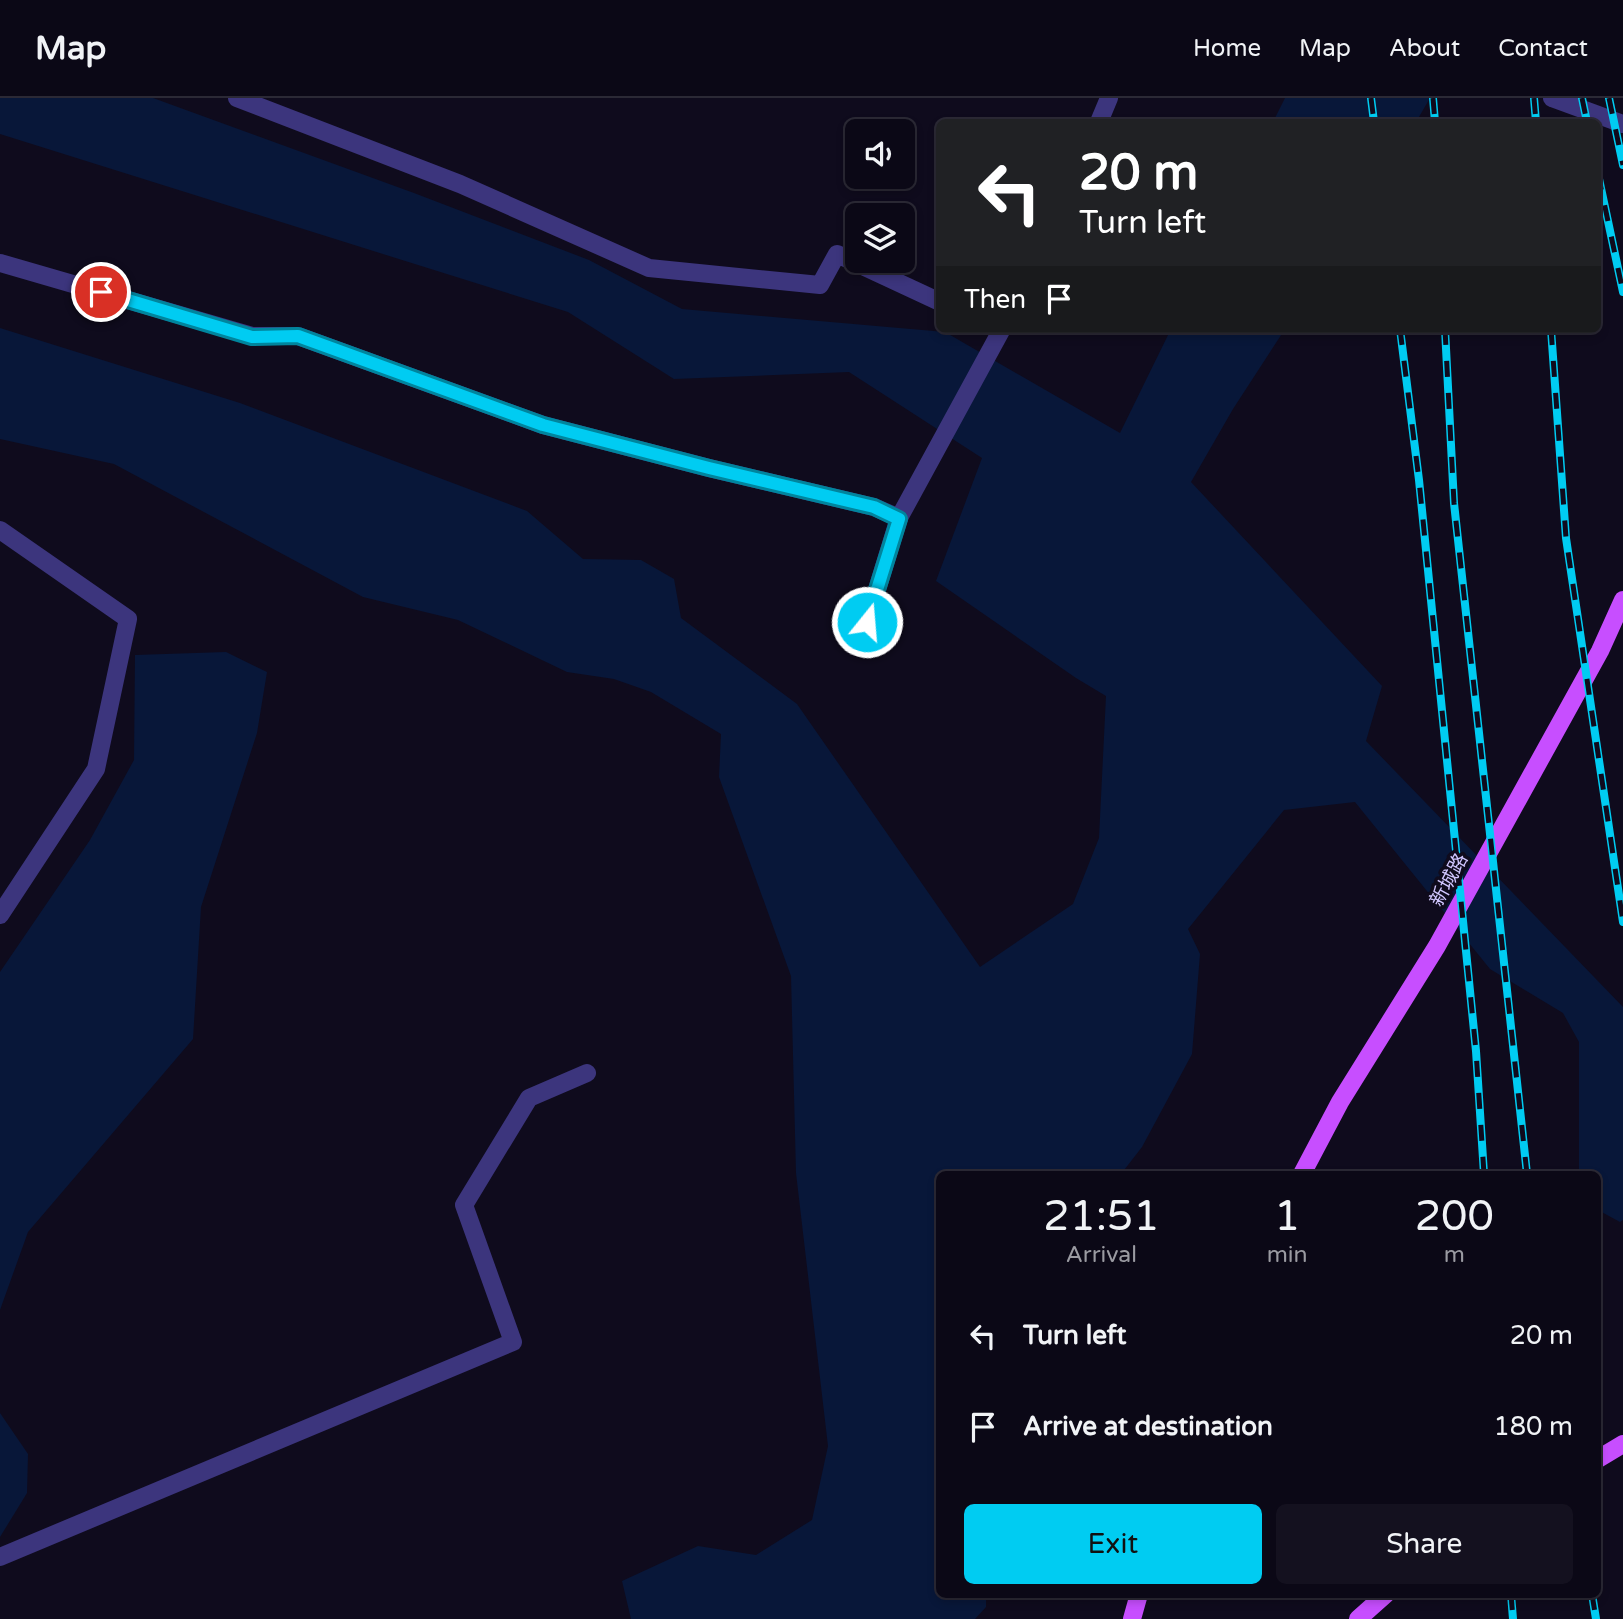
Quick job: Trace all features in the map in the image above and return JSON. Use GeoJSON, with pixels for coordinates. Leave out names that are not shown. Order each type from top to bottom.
{"type":"FeatureCollection","features":[{"type":"Feature","properties":{"kind":"main road","name":"新城路"},"geometry":{"type":"LineString","coordinates":[[1304,1171],[1340,1102],[1437,946],[1600,651],[1623,600]]}},
{"type":"Feature","properties":{"kind":"main road"},"geometry":{"type":"LineString","coordinates":[[1601,1457],[1623,1444]]}},
{"type":"Feature","properties":{"kind":"main road"},"geometry":{"type":"LineString","coordinates":[[1132,1619],[1138,1598]]}},
{"type":"Feature","properties":{"kind":"main road"},"geometry":{"type":"LineString","coordinates":[[1358,1619],[1382,1598]]}},
{"type":"Feature","properties":{"kind":"street"},"geometry":{"type":"LineString","coordinates":[[237,98],[460,184],[649,268],[820,285],[837,254],[936,300]]}},
{"type":"Feature","properties":{"kind":"street"},"geometry":{"type":"LineString","coordinates":[[1100,119],[1109,98]]}},
{"type":"Feature","properties":{"kind":"street"},"geometry":{"type":"LineString","coordinates":[[1552,98],[1623,124]]}},
{"type":"Feature","properties":{"kind":"street"},"geometry":{"type":"LineString","coordinates":[[0,263],[252,337],[298,336],[543,425],[874,507],[899,519]]}},
{"type":"Feature","properties":{"kind":"street"},"geometry":{"type":"LineString","coordinates":[[867,622],[899,519],[998,333]]}},
{"type":"Feature","properties":{"kind":"street"},"geometry":{"type":"LineString","coordinates":[[0,530],[128,620],[96,769],[0,915]]}},
{"type":"Feature","properties":{"kind":"street"},"geometry":{"type":"LineString","coordinates":[[0,1557],[513,1342],[464,1205],[528,1098],[587,1073]]}},
{"type":"Feature","properties":{"kind":"water"},"geometry":{"type":"Polygon","coordinates":[[[0,98],[153,98],[589,260],[682,309],[947,333],[1120,433],[1169,333],[1282,333],[1233,409],[1191,482],[1382,686],[1366,741],[1623,1007],[1623,1220],[1620,1222],[1601,1212],[1601,1171],[1579,1171],[1579,1042],[1563,1013],[1490,969],[1355,802],[1284,810],[1188,929],[1200,954],[1192,1054],[1142,1147],[1123,1171],[936,1171],[936,1598],[986,1598],[986,1607],[975,1619],[631,1619],[622,1581],[698,1546],[756,1555],[812,1520],[828,1446],[796,1173],[791,976],[719,777],[721,734],[651,692],[614,679],[567,672],[458,620],[363,597],[114,464],[0,439],[0,328],[240,403],[527,511],[583,559],[641,560],[674,579],[681,618],[797,704],[980,967],[1073,904],[1099,838],[1106,696],[936,581],[982,458],[849,372],[674,379],[568,312],[0,134],[0,98]]]}},
{"type":"Feature","properties":{"kind":"water"},"geometry":{"type":"Polygon","coordinates":[[[1285,98],[1430,98],[1418,119],[1274,119],[1285,98]]]}},
{"type":"Feature","properties":{"kind":"water"},"geometry":{"type":"Polygon","coordinates":[[[226,652],[267,672],[257,733],[201,907],[193,1039],[28,1232],[0,1310],[0,972],[90,840],[134,760],[135,655],[226,652]]]}},
{"type":"Feature","properties":{"kind":"water"},"geometry":{"type":"Polygon","coordinates":[[[0,1413],[28,1454],[27,1493],[0,1537],[0,1413]]]}},
{"type":"Feature","properties":{"kind":"railway"},"geometry":{"type":"LineString","coordinates":[[1371,98],[1374,119]]}},
{"type":"Feature","properties":{"kind":"railway"},"geometry":{"type":"LineString","coordinates":[[1433,98],[1435,119]]}},
{"type":"Feature","properties":{"kind":"railway"},"geometry":{"type":"LineString","coordinates":[[1534,98],[1536,119]]}},
{"type":"Feature","properties":{"kind":"railway"},"geometry":{"type":"LineString","coordinates":[[1582,98],[1586,119]]}},
{"type":"Feature","properties":{"kind":"railway"},"geometry":{"type":"LineString","coordinates":[[1609,98],[1623,165]]}},
{"type":"Feature","properties":{"kind":"railway"},"geometry":{"type":"LineString","coordinates":[[1601,188],[1623,292]]}},
{"type":"Feature","properties":{"kind":"railway"},"geometry":{"type":"LineString","coordinates":[[1401,333],[1419,480],[1476,1051],[1484,1171]]}},
{"type":"Feature","properties":{"kind":"railway"},"geometry":{"type":"LineString","coordinates":[[1445,333],[1454,503],[1527,1171]]}},
{"type":"Feature","properties":{"kind":"railway"},"geometry":{"type":"LineString","coordinates":[[1551,333],[1566,538],[1623,922]]}},
{"type":"Feature","properties":{"kind":"railway"},"geometry":{"type":"LineString","coordinates":[[1511,1598],[1513,1619]]}},
{"type":"Feature","properties":{"kind":"railway"},"geometry":{"type":"LineString","coordinates":[[1593,1598],[1596,1619]]}},
{"type":"Feature","properties":{"kind":"route"},"geometry":{"type":"LineString","coordinates":[[101,292],[252,337],[298,336],[543,425],[874,507],[899,519],[867,622]]}}]}
